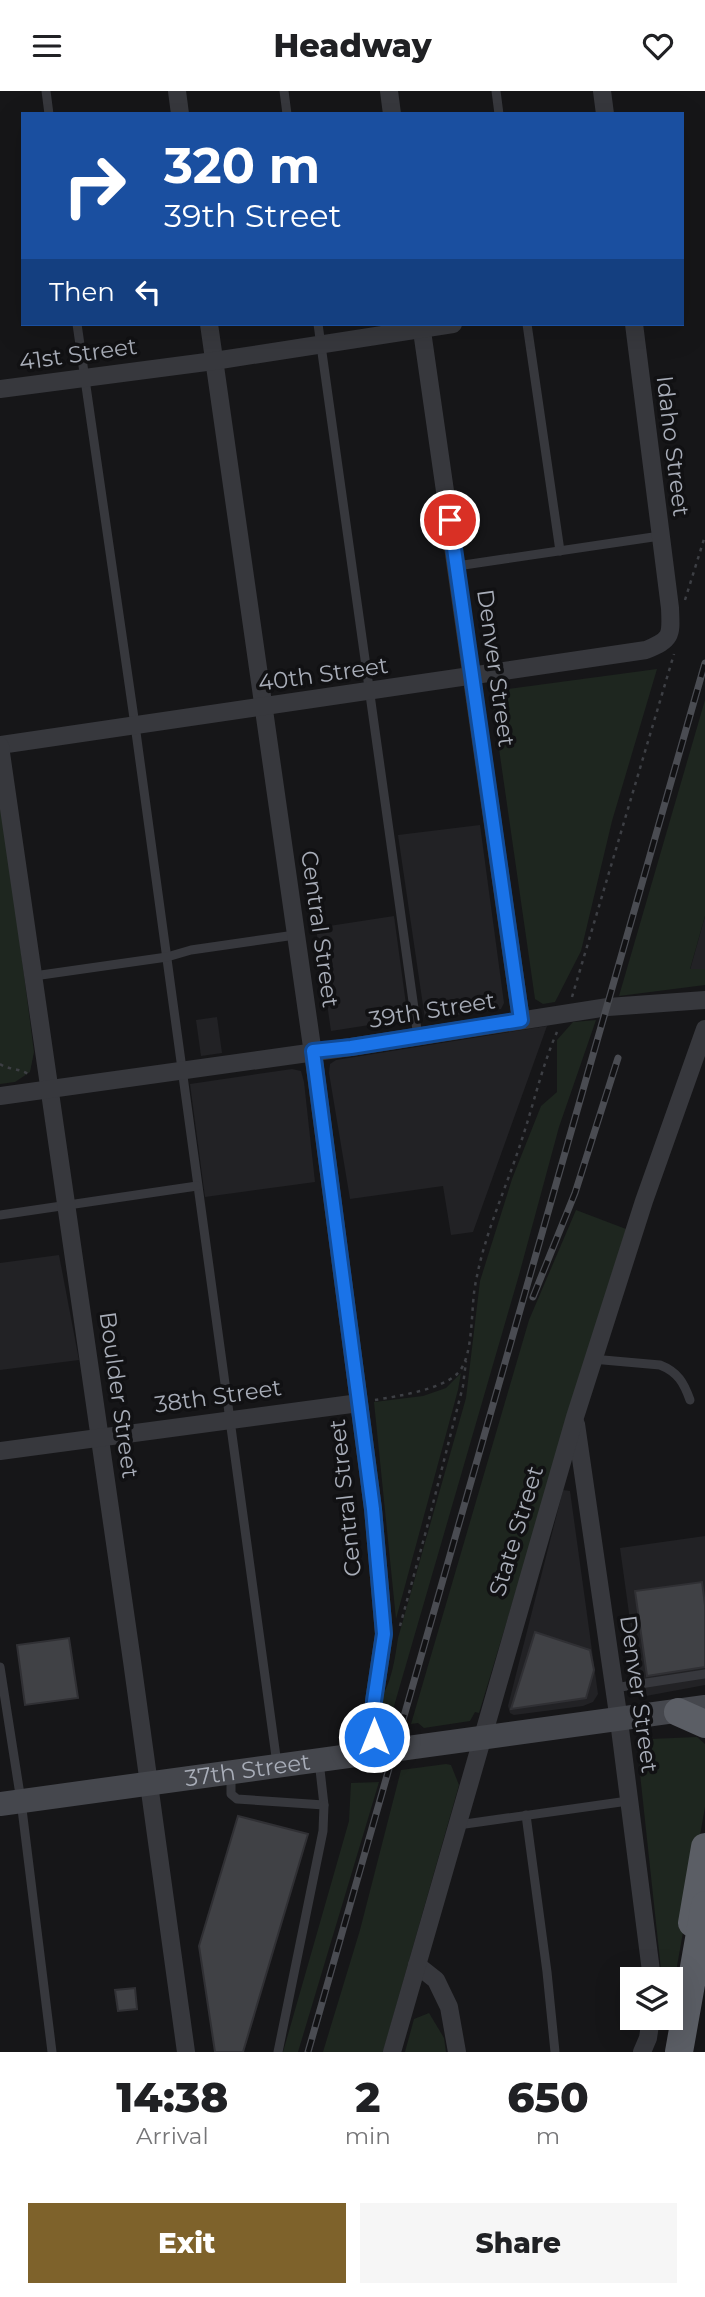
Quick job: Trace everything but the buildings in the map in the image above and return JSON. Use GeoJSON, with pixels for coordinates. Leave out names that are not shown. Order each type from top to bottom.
{"type":"FeatureCollection","features":[{"type":"Feature","properties":{"kind":"highway"},"geometry":{"type":"LineString","coordinates":[[692,1710],[705,1724]]}},
{"type":"Feature","properties":{"kind":"highway"},"geometry":{"type":"LineString","coordinates":[[694,1967],[692,1922],[705,1847]]}},
{"type":"Feature","properties":{"kind":"highway"},"geometry":{"type":"LineString","coordinates":[[679,2052],[705,1905]]}},
{"type":"Feature","properties":{"kind":"main road","name":"37th Street"},"geometry":{"type":"LineString","coordinates":[[10,1803],[692,1710]]}},
{"type":"Feature","properties":{"kind":"street"},"geometry":{"type":"LineString","coordinates":[[177,91],[180,112]]}},
{"type":"Feature","properties":{"kind":"street"},"geometry":{"type":"LineString","coordinates":[[389,91],[392,112]]}},
{"type":"Feature","properties":{"kind":"street"},"geometry":{"type":"LineString","coordinates":[[602,91],[605,112]]}},
{"type":"Feature","properties":{"kind":"street","name":"Central Street"},"geometry":{"type":"LineString","coordinates":[[209,326],[313,1051],[373,1509],[384,1634],[374,1701],[374,1752]]}},
{"type":"Feature","properties":{"kind":"street","name":"41st Street"},"geometry":{"type":"LineString","coordinates":[[0,389],[214,361],[422,326]]}},
{"type":"Feature","properties":{"kind":"street","name":"Denver Street"},"geometry":{"type":"LineString","coordinates":[[422,326],[521,1020]]}},
{"type":"Feature","properties":{"kind":"street","name":"Idaho Street"},"geometry":{"type":"LineString","coordinates":[[634,326],[671,631],[668,639],[652,647]]}},
{"type":"Feature","properties":{"kind":"street","name":"40th Street"},"geometry":{"type":"LineString","coordinates":[[0,745],[472,677],[652,647]]}},
{"type":"Feature","properties":{"kind":"street","name":"Boulder Street"},"geometry":{"type":"LineString","coordinates":[[0,745],[186,2052]]}},
{"type":"Feature","properties":{"kind":"street","name":"39th Street"},"geometry":{"type":"LineString","coordinates":[[0,1096],[418,1037],[608,1007],[705,1000]]}},
{"type":"Feature","properties":{"kind":"street","name":"State Street"},"geometry":{"type":"LineString","coordinates":[[392,2052],[520,1600],[575,1417],[644,1201],[705,1029]]}},
{"type":"Feature","properties":{"kind":"street","name":"38th Street"},"geometry":{"type":"LineString","coordinates":[[0,1451],[228,1418],[359,1403]]}},
{"type":"Feature","properties":{"kind":"street","name":"Denver Street"},"geometry":{"type":"LineString","coordinates":[[575,1417],[620,1721],[650,1967]]}},
{"type":"Feature","properties":{"kind":"street"},"geometry":{"type":"LineString","coordinates":[[418,1965],[436,1980],[449,2007],[457,2052]]}},
{"type":"Feature","properties":{"kind":"street"},"geometry":{"type":"LineString","coordinates":[[643,2050],[647,2030]]}},
{"type":"Feature","properties":{"kind":"lane"},"geometry":{"type":"LineString","coordinates":[[46,91],[49,112]]}},
{"type":"Feature","properties":{"kind":"lane"},"geometry":{"type":"LineString","coordinates":[[284,91],[287,112]]}},
{"type":"Feature","properties":{"kind":"lane"},"geometry":{"type":"LineString","coordinates":[[496,91],[499,112]]}},
{"type":"Feature","properties":{"kind":"lane"},"geometry":{"type":"LineString","coordinates":[[77,326],[183,1070],[277,1765]]}},
{"type":"Feature","properties":{"kind":"lane"},"geometry":{"type":"LineString","coordinates":[[318,326],[418,1037]]}},
{"type":"Feature","properties":{"kind":"lane"},"geometry":{"type":"LineString","coordinates":[[527,326],[561,551]]}},
{"type":"Feature","properties":{"kind":"lane"},"geometry":{"type":"LineString","coordinates":[[457,566],[660,536]]}},
{"type":"Feature","properties":{"kind":"lane"},"geometry":{"type":"LineString","coordinates":[[34,976],[295,935]]}},
{"type":"Feature","properties":{"kind":"lane"},"geometry":{"type":"LineString","coordinates":[[0,1215],[197,1185]]}},
{"type":"Feature","properties":{"kind":"lane"},"geometry":{"type":"LineString","coordinates":[[593,1359],[660,1365],[670,1369],[679,1376],[690,1400]]}},
{"type":"Feature","properties":{"kind":"lane"},"geometry":{"type":"LineString","coordinates":[[0,1667],[10,1803],[52,2052]]}},
{"type":"Feature","properties":{"kind":"lane"},"geometry":{"type":"LineString","coordinates":[[614,1688],[705,1674]]}},
{"type":"Feature","properties":{"kind":"lane"},"geometry":{"type":"LineString","coordinates":[[278,2052],[323,1831],[324,1805],[319,1759]]}},
{"type":"Feature","properties":{"kind":"lane"},"geometry":{"type":"LineString","coordinates":[[232,1772],[231,1794],[237,1799],[324,1805]]}},
{"type":"Feature","properties":{"kind":"lane"},"geometry":{"type":"LineString","coordinates":[[458,1825],[628,1801]]}},
{"type":"Feature","properties":{"kind":"lane"},"geometry":{"type":"LineString","coordinates":[[526,1815],[555,2052]]}},
{"type":"Feature","properties":{"kind":"path"},"geometry":{"type":"LineString","coordinates":[[0,1064],[8,1070],[23,1070],[28,1074]]}},
{"type":"Feature","properties":{"kind":"path"},"geometry":{"type":"LineString","coordinates":[[384,1634],[399,1628],[402,1621],[463,1386],[467,1358]]}},
{"type":"Feature","properties":{"kind":"shaded area"},"geometry":{"type":"Polygon","coordinates":[[[657,669],[612,821],[581,951],[555,1002],[543,1004],[535,999],[493,707],[499,693],[508,689],[657,669]]]}},
{"type":"Feature","properties":{"kind":"shaded area"},"geometry":{"type":"Polygon","coordinates":[[[705,700],[705,916],[690,969],[705,969],[705,985],[619,996],[705,700]]]}},
{"type":"Feature","properties":{"kind":"shaded area"},"geometry":{"type":"Polygon","coordinates":[[[0,790],[34,1052],[30,1072],[15,1082],[0,1084],[0,790]]]}},
{"type":"Feature","properties":{"kind":"shaded area"},"geometry":{"type":"Polygon","coordinates":[[[480,825],[504,1003],[501,1009],[425,1019],[398,835],[480,825]]]}},
{"type":"Feature","properties":{"kind":"shaded area"},"geometry":{"type":"Polygon","coordinates":[[[394,916],[408,1019],[331,1031],[316,928],[394,916]]]}},
{"type":"Feature","properties":{"kind":"shaded area"},"geometry":{"type":"Polygon","coordinates":[[[705,916],[705,969],[690,970],[705,916]]]}},
{"type":"Feature","properties":{"kind":"shaded area"},"geometry":{"type":"Polygon","coordinates":[[[217,1017],[222,1053],[201,1056],[196,1020],[217,1017]]]}},
{"type":"Feature","properties":{"kind":"shaded area"},"geometry":{"type":"Polygon","coordinates":[[[596,1020],[559,1127],[390,1720],[386,1722],[381,1711],[382,1700],[466,1398],[480,1281],[512,1179],[541,1106],[557,1092],[557,1040],[573,1022],[596,1020]]]}},
{"type":"Feature","properties":{"kind":"shaded area"},"geometry":{"type":"Polygon","coordinates":[[[547,1026],[473,1232],[451,1235],[443,1186],[350,1199],[329,1073],[330,1064],[336,1060],[547,1026]]]}},
{"type":"Feature","properties":{"kind":"shaded area"},"geometry":{"type":"Polygon","coordinates":[[[292,1069],[301,1071],[304,1082],[315,1182],[205,1197],[190,1084],[292,1069]]]}},
{"type":"Feature","properties":{"kind":"shaded area"},"geometry":{"type":"Polygon","coordinates":[[[576,1210],[626,1229],[479,1713],[475,1712],[470,1721],[424,1728],[418,1723],[411,1724],[529,1320],[576,1210]]]}},
{"type":"Feature","properties":{"kind":"shaded area"},"geometry":{"type":"Polygon","coordinates":[[[59,1255],[79,1360],[0,1370],[0,1263],[59,1255]]]}},
{"type":"Feature","properties":{"kind":"shaded area"},"geometry":{"type":"Polygon","coordinates":[[[461,1373],[396,1619],[374,1402],[423,1396],[446,1388],[461,1373]]]}},
{"type":"Feature","properties":{"kind":"shaded area"},"geometry":{"type":"Polygon","coordinates":[[[563,1490],[570,1491],[598,1694],[593,1702],[583,1706],[514,1715],[510,1713],[508,1706],[563,1490]]]}},
{"type":"Feature","properties":{"kind":"shaded area"},"geometry":{"type":"Polygon","coordinates":[[[705,1536],[705,1685],[646,1696],[640,1693],[620,1548],[705,1536]]]}},
{"type":"Feature","properties":{"kind":"shaded area"},"geometry":{"type":"Polygon","coordinates":[[[697,1737],[705,1744],[705,1807],[677,1967],[661,1967],[638,1755],[644,1753],[643,1742],[650,1739],[697,1737]]]}},
{"type":"Feature","properties":{"kind":"shaded area"},"geometry":{"type":"Polygon","coordinates":[[[451,1765],[459,1785],[383,2052],[323,2052],[360,1930],[401,1770],[451,1765]]]}},
{"type":"Feature","properties":{"kind":"shaded area"},"geometry":{"type":"Polygon","coordinates":[[[379,1782],[298,2052],[283,2052],[349,1821],[351,1783],[379,1782]]]}},
{"type":"Feature","properties":{"kind":"shaded area"},"geometry":{"type":"Polygon","coordinates":[[[429,2013],[444,2038],[446,2052],[405,2052],[414,2019],[429,2013]]]}},
{"type":"Feature","properties":{"kind":"railway"},"geometry":{"type":"LineString","coordinates":[[308,2052],[705,663]]}},
{"type":"Feature","properties":{"kind":"railway"},"geometry":{"type":"LineString","coordinates":[[533,1297],[575,1193],[618,1058]]}},
{"type":"Feature","properties":{"kind":"route"},"geometry":{"type":"LineString","coordinates":[[374,1737],[374,1701],[384,1634],[373,1509],[313,1051],[521,1020],[450,520]]}}]}
